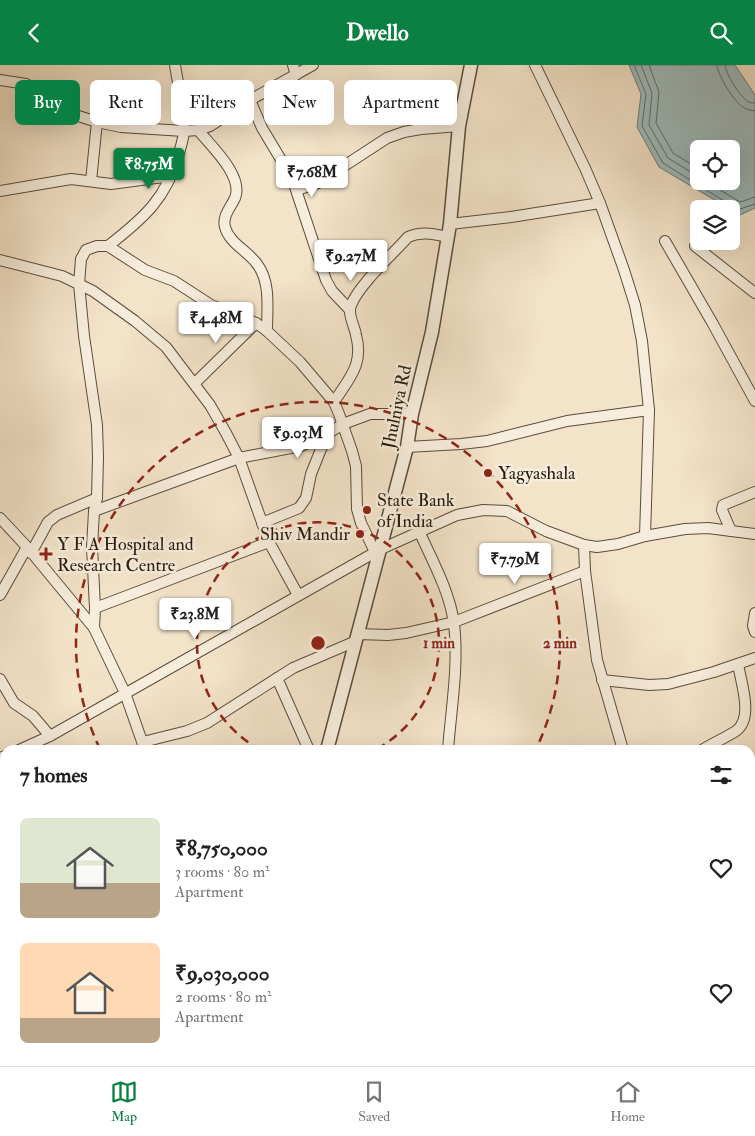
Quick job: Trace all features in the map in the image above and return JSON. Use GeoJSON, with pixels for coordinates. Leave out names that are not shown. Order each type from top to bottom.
{"type":"FeatureCollection","features":[{"type":"Feature","properties":{"kind":"street"},"geometry":{"type":"LineString","coordinates":[[108,246],[149,213],[171,176],[177,161],[184,131],[175,65]]}},
{"type":"Feature","properties":{"kind":"street"},"geometry":{"type":"LineString","coordinates":[[254,97],[294,70],[313,65]]}},
{"type":"Feature","properties":{"kind":"street","name":"Jhulniya Rd"},"geometry":{"type":"LineString","coordinates":[[328,745],[378,550],[407,447],[412,414],[432,332],[450,223],[459,126],[472,65]]}},
{"type":"Feature","properties":{"kind":"street"},"geometry":{"type":"LineString","coordinates":[[535,65],[600,203],[635,305],[642,341],[649,410],[645,535]]}},
{"type":"Feature","properties":{"kind":"street"},"geometry":{"type":"LineString","coordinates":[[0,80],[26,84],[34,88],[60,110],[90,120]]}},
{"type":"Feature","properties":{"kind":"street"},"geometry":{"type":"LineString","coordinates":[[254,109],[262,128],[285,164],[297,190],[320,267],[326,280],[332,291],[350,310],[359,344],[359,358],[354,370],[334,402]]}},
{"type":"Feature","properties":{"kind":"street"},"geometry":{"type":"LineString","coordinates":[[91,181],[97,125]]}},
{"type":"Feature","properties":{"kind":"street"},"geometry":{"type":"LineString","coordinates":[[111,125],[184,131],[198,130],[212,125]]}},
{"type":"Feature","properties":{"kind":"street"},"geometry":{"type":"LineString","coordinates":[[297,190],[318,183],[387,138],[420,129],[459,126]]}},
{"type":"Feature","properties":{"kind":"street"},"geometry":{"type":"LineString","coordinates":[[198,130],[234,174],[236,196],[224,219],[225,227],[230,237],[257,264],[264,277],[267,291],[267,331]]}},
{"type":"Feature","properties":{"kind":"street"},"geometry":{"type":"LineString","coordinates":[[0,191],[71,179],[111,184],[171,176]]}},
{"type":"Feature","properties":{"kind":"street"},"geometry":{"type":"LineString","coordinates":[[450,223],[511,217],[600,203]]}},
{"type":"Feature","properties":{"kind":"street"},"geometry":{"type":"LineString","coordinates":[[350,310],[356,296],[366,282],[408,237],[416,233],[448,237]]}},
{"type":"Feature","properties":{"kind":"street"},"geometry":{"type":"LineString","coordinates":[[665,241],[754,398]]}},
{"type":"Feature","properties":{"kind":"street"},"geometry":{"type":"LineString","coordinates":[[94,628],[92,547],[94,511],[97,497],[97,425],[84,336],[79,284],[82,259],[86,250],[97,246],[108,246],[145,270],[174,281],[211,305],[256,323],[300,362],[334,402],[356,466],[359,516],[378,550]]}},
{"type":"Feature","properties":{"kind":"street"},"geometry":{"type":"LineString","coordinates":[[700,250],[755,293]]}},
{"type":"Feature","properties":{"kind":"street"},"geometry":{"type":"LineString","coordinates":[[0,260],[62,276],[93,291],[151,333],[166,347],[210,405],[239,458],[269,542],[298,595]]}},
{"type":"Feature","properties":{"kind":"street"},"geometry":{"type":"LineString","coordinates":[[194,383],[256,323]]}},
{"type":"Feature","properties":{"kind":"street"},"geometry":{"type":"LineString","coordinates":[[407,447],[487,441],[567,421],[649,410]]}},
{"type":"Feature","properties":{"kind":"street"},"geometry":{"type":"LineString","coordinates":[[94,511],[239,458],[301,446],[343,424],[370,414],[412,414]]}},
{"type":"Feature","properties":{"kind":"street"},"geometry":{"type":"LineString","coordinates":[[262,523],[299,508],[306,498],[310,474],[327,434]]}},
{"type":"Feature","properties":{"kind":"street"},"geometry":{"type":"LineString","coordinates":[[731,531],[722,510],[723,505],[755,492]]}},
{"type":"Feature","properties":{"kind":"street"},"geometry":{"type":"LineString","coordinates":[[0,595],[48,522],[57,515],[97,497]]}},
{"type":"Feature","properties":{"kind":"street"},"geometry":{"type":"LineString","coordinates":[[30,745],[50,736],[378,550],[457,515],[483,509],[507,511],[546,531],[584,545],[597,547],[618,544],[645,535],[685,529],[708,528],[755,534]]}},
{"type":"Feature","properties":{"kind":"street"},"geometry":{"type":"LineString","coordinates":[[0,518],[94,628],[124,693],[144,745]]}},
{"type":"Feature","properties":{"kind":"street"},"geometry":{"type":"LineString","coordinates":[[419,531],[446,593],[454,622],[455,667],[448,745]]}},
{"type":"Feature","properties":{"kind":"street"},"geometry":{"type":"LineString","coordinates":[[95,608],[269,542]]}},
{"type":"Feature","properties":{"kind":"street"},"geometry":{"type":"LineString","coordinates":[[584,545],[592,631],[602,680],[622,745]]}},
{"type":"Feature","properties":{"kind":"street"},"geometry":{"type":"LineString","coordinates":[[147,745],[207,723],[293,668],[357,638],[406,633],[454,622],[585,571]]}},
{"type":"Feature","properties":{"kind":"street"},"geometry":{"type":"LineString","coordinates":[[754,628],[755,613]]}},
{"type":"Feature","properties":{"kind":"street"},"geometry":{"type":"LineString","coordinates":[[602,680],[649,685],[668,684],[755,658]]}},
{"type":"Feature","properties":{"kind":"street"},"geometry":{"type":"LineString","coordinates":[[711,745],[737,730],[743,723],[746,713],[738,664]]}},
{"type":"Feature","properties":{"kind":"street"},"geometry":{"type":"LineString","coordinates":[[277,678],[307,745]]}},
{"type":"Feature","properties":{"kind":"street"},"geometry":{"type":"LineString","coordinates":[[0,679],[14,703],[33,716],[50,736]]}},
{"type":"Feature","properties":{"kind":"water"},"geometry":{"type":"Polygon","coordinates":[[[629,65],[735,65],[755,95],[755,208],[740,215],[740,200],[715,200],[698,190],[740,190],[740,140],[690,140],[690,185],[659,167],[637,127],[641,94],[629,65]]]}},
{"type":"Feature","properties":{"kind":"place","name":"Yagyashala"},"geometry":{"type":"Point","coordinates":[488,473]}},
{"type":"Feature","properties":{"kind":"place","name":"State Bank of India"},"geometry":{"type":"Point","coordinates":[367,510]}},
{"type":"Feature","properties":{"kind":"place","name":"Shiv Mandir"},"geometry":{"type":"Point","coordinates":[360,534]}},
{"type":"Feature","properties":{"kind":"place","name":"Y F A Hospital and Research Centre"},"geometry":{"type":"Point","coordinates":[46,554]}}]}
